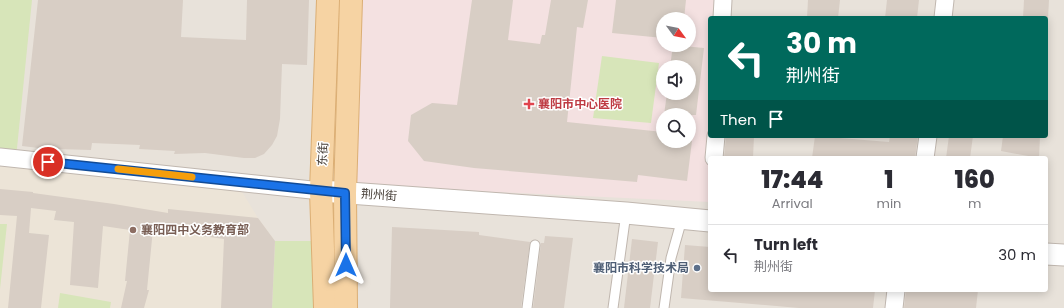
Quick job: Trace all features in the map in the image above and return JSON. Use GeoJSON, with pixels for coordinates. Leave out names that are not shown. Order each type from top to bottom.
{"type":"FeatureCollection","features":[{"type":"Feature","properties":{"kind":"main road","name":"东街"},"geometry":{"type":"LineString","coordinates":[[325,308],[321,191],[328,0]]}},
{"type":"Feature","properties":{"kind":"main road","name":"东街"},"geometry":{"type":"LineString","coordinates":[[346,308],[345,193],[351,0]]}},
{"type":"Feature","properties":{"kind":"street"},"geometry":{"type":"LineString","coordinates":[[722,16],[723,0]]}},
{"type":"Feature","properties":{"kind":"street"},"geometry":{"type":"LineString","coordinates":[[942,16],[945,0]]}},
{"type":"Feature","properties":{"kind":"street"},"geometry":{"type":"LineString","coordinates":[[714,156],[716,138]]}},
{"type":"Feature","properties":{"kind":"street"},"geometry":{"type":"LineString","coordinates":[[925,156],[928,138]]}},
{"type":"Feature","properties":{"kind":"street","name":"荆州街"},"geometry":{"type":"LineString","coordinates":[[0,157],[321,191],[626,213],[708,221]]}},
{"type":"Feature","properties":{"kind":"street"},"geometry":{"type":"LineString","coordinates":[[1048,254],[1064,255]]}},
{"type":"Feature","properties":{"kind":"street"},"geometry":{"type":"LineString","coordinates":[[894,308],[896,292]]}},
{"type":"Feature","properties":{"kind":"lane"},"geometry":{"type":"LineString","coordinates":[[613,308],[626,213]]}},
{"type":"Feature","properties":{"kind":"lane"},"geometry":{"type":"LineString","coordinates":[[664,308],[671,258],[682,218]]}},
{"type":"Feature","properties":{"kind":"lane"},"geometry":{"type":"LineString","coordinates":[[527,308],[535,244]]}},
{"type":"Feature","properties":{"kind":"shaded area"},"geometry":{"type":"Polygon","coordinates":[[[0,0],[1064,0],[1064,308],[0,308],[0,0]]]}},
{"type":"Feature","properties":{"kind":"shaded area","name":"襄阳市中心医院"},"geometry":{"type":"Polygon","coordinates":[[[351,0],[723,0],[722,16],[708,16],[708,138],[710,138],[710,156],[708,156],[708,202],[346,185],[351,0]]]}},
{"type":"Feature","properties":{"kind":"shaded area","name":"襄阳四中义务教育部"},"geometry":{"type":"Polygon","coordinates":[[[0,157],[236,182],[258,218],[275,241],[272,308],[0,308],[0,157]]]}},
{"type":"Feature","properties":{"kind":"green space"},"geometry":{"type":"Polygon","coordinates":[[[0,0],[32,0],[16,158],[0,157],[0,0]]]}},
{"type":"Feature","properties":{"kind":"green space"},"geometry":{"type":"Polygon","coordinates":[[[602,56],[656,63],[656,86],[651,123],[593,118],[602,56]]]}},
{"type":"Feature","properties":{"kind":"green space"},"geometry":{"type":"Polygon","coordinates":[[[0,224],[7,224],[0,289],[0,224]]]}},
{"type":"Feature","properties":{"kind":"green space"},"geometry":{"type":"Polygon","coordinates":[[[275,241],[323,241],[325,308],[272,308],[275,241]]]}},
{"type":"Feature","properties":{"kind":"green space"},"geometry":{"type":"Polygon","coordinates":[[[60,293],[111,302],[110,308],[58,308],[60,293]]]}},
{"type":"Feature","properties":{"kind":"building"},"geometry":{"type":"Polygon","coordinates":[[[38,0],[183,0],[181,37],[246,40],[247,0],[309,0],[307,65],[282,64],[280,119],[277,136],[272,145],[264,154],[255,158],[205,153],[174,154],[175,151],[139,149],[140,145],[92,143],[91,150],[55,150],[22,146],[38,0]]]}},
{"type":"Feature","properties":{"kind":"building"},"geometry":{"type":"Polygon","coordinates":[[[472,0],[513,0],[508,40],[540,44],[542,35],[545,35],[551,0],[588,0],[583,28],[577,27],[567,122],[656,131],[656,148],[691,148],[687,181],[638,175],[637,182],[474,168],[424,161],[408,141],[411,115],[432,103],[457,105],[472,0]]]}},
{"type":"Feature","properties":{"kind":"building"},"geometry":{"type":"Polygon","coordinates":[[[616,0],[686,0],[685,12],[656,12],[656,37],[612,33],[616,0]]]}},
{"type":"Feature","properties":{"kind":"building"},"geometry":{"type":"Polygon","coordinates":[[[808,0],[840,0],[838,16],[807,16],[808,0]]]}},
{"type":"Feature","properties":{"kind":"building"},"geometry":{"type":"Polygon","coordinates":[[[887,0],[919,0],[917,16],[885,16],[887,0]]]}},
{"type":"Feature","properties":{"kind":"building"},"geometry":{"type":"Polygon","coordinates":[[[1024,0],[1049,0],[1048,18],[1048,16],[1023,16],[1024,0]]]}},
{"type":"Feature","properties":{"kind":"building"},"geometry":{"type":"Polygon","coordinates":[[[696,47],[704,48],[696,115],[696,108],[665,108],[666,100],[696,100],[696,60],[671,60],[672,52],[696,52],[696,47]]]}},
{"type":"Feature","properties":{"kind":"building"},"geometry":{"type":"Polygon","coordinates":[[[726,138],[754,138],[753,156],[724,156],[726,138]]]}},
{"type":"Feature","properties":{"kind":"building"},"geometry":{"type":"Polygon","coordinates":[[[815,138],[840,138],[889,142],[890,138],[918,138],[915,156],[812,156],[815,138]]]}},
{"type":"Feature","properties":{"kind":"building"},"geometry":{"type":"Polygon","coordinates":[[[949,138],[973,138],[970,156],[946,156],[949,138]]]}},
{"type":"Feature","properties":{"kind":"building"},"geometry":{"type":"Polygon","coordinates":[[[1003,138],[1040,138],[1039,156],[1028,156],[1001,151],[1003,138]]]}},
{"type":"Feature","properties":{"kind":"building"},"geometry":{"type":"Polygon","coordinates":[[[0,189],[33,192],[168,213],[168,209],[258,218],[275,241],[272,308],[221,308],[224,239],[153,229],[147,290],[149,290],[144,308],[121,308],[127,281],[125,281],[130,230],[103,226],[98,288],[70,285],[74,222],[54,220],[56,211],[31,208],[29,233],[49,235],[41,308],[8,308],[17,216],[0,215],[0,189]]]}},
{"type":"Feature","properties":{"kind":"building"},"geometry":{"type":"Polygon","coordinates":[[[392,227],[479,232],[479,235],[530,242],[521,308],[390,308],[392,227]]]}},
{"type":"Feature","properties":{"kind":"building"},"geometry":{"type":"Polygon","coordinates":[[[545,236],[573,238],[564,308],[533,308],[541,243],[544,243],[545,236]]]}},
{"type":"Feature","properties":{"kind":"building"},"geometry":{"type":"Polygon","coordinates":[[[632,239],[658,242],[650,308],[624,308],[632,239]]]}},
{"type":"Feature","properties":{"kind":"building","name":"襄阳市科学技术局"},"geometry":{"type":"Polygon","coordinates":[[[685,245],[708,247],[708,292],[875,292],[873,308],[799,308],[681,298],[685,245]]]}},
{"type":"Feature","properties":{"kind":"building"},"geometry":{"type":"Polygon","coordinates":[[[906,292],[978,292],[976,308],[904,308],[906,292]]]}},
{"type":"Feature","properties":{"kind":"slow traffic"},"geometry":{"type":"LineString","coordinates":[[118,169],[192,177]]}},
{"type":"Feature","properties":{"kind":"place","name":"襄阳市中心医院"},"geometry":{"type":"Point","coordinates":[529,104]}},
{"type":"Feature","properties":{"kind":"place","name":"襄阳四中义务教育部"},"geometry":{"type":"Point","coordinates":[133,230]}},
{"type":"Feature","properties":{"kind":"place","name":"襄阳市科学技术局"},"geometry":{"type":"Point","coordinates":[697,268]}},
{"type":"Feature","properties":{"kind":"route"},"geometry":{"type":"LineString","coordinates":[[48,162],[345,193],[346,265]]}}]}
